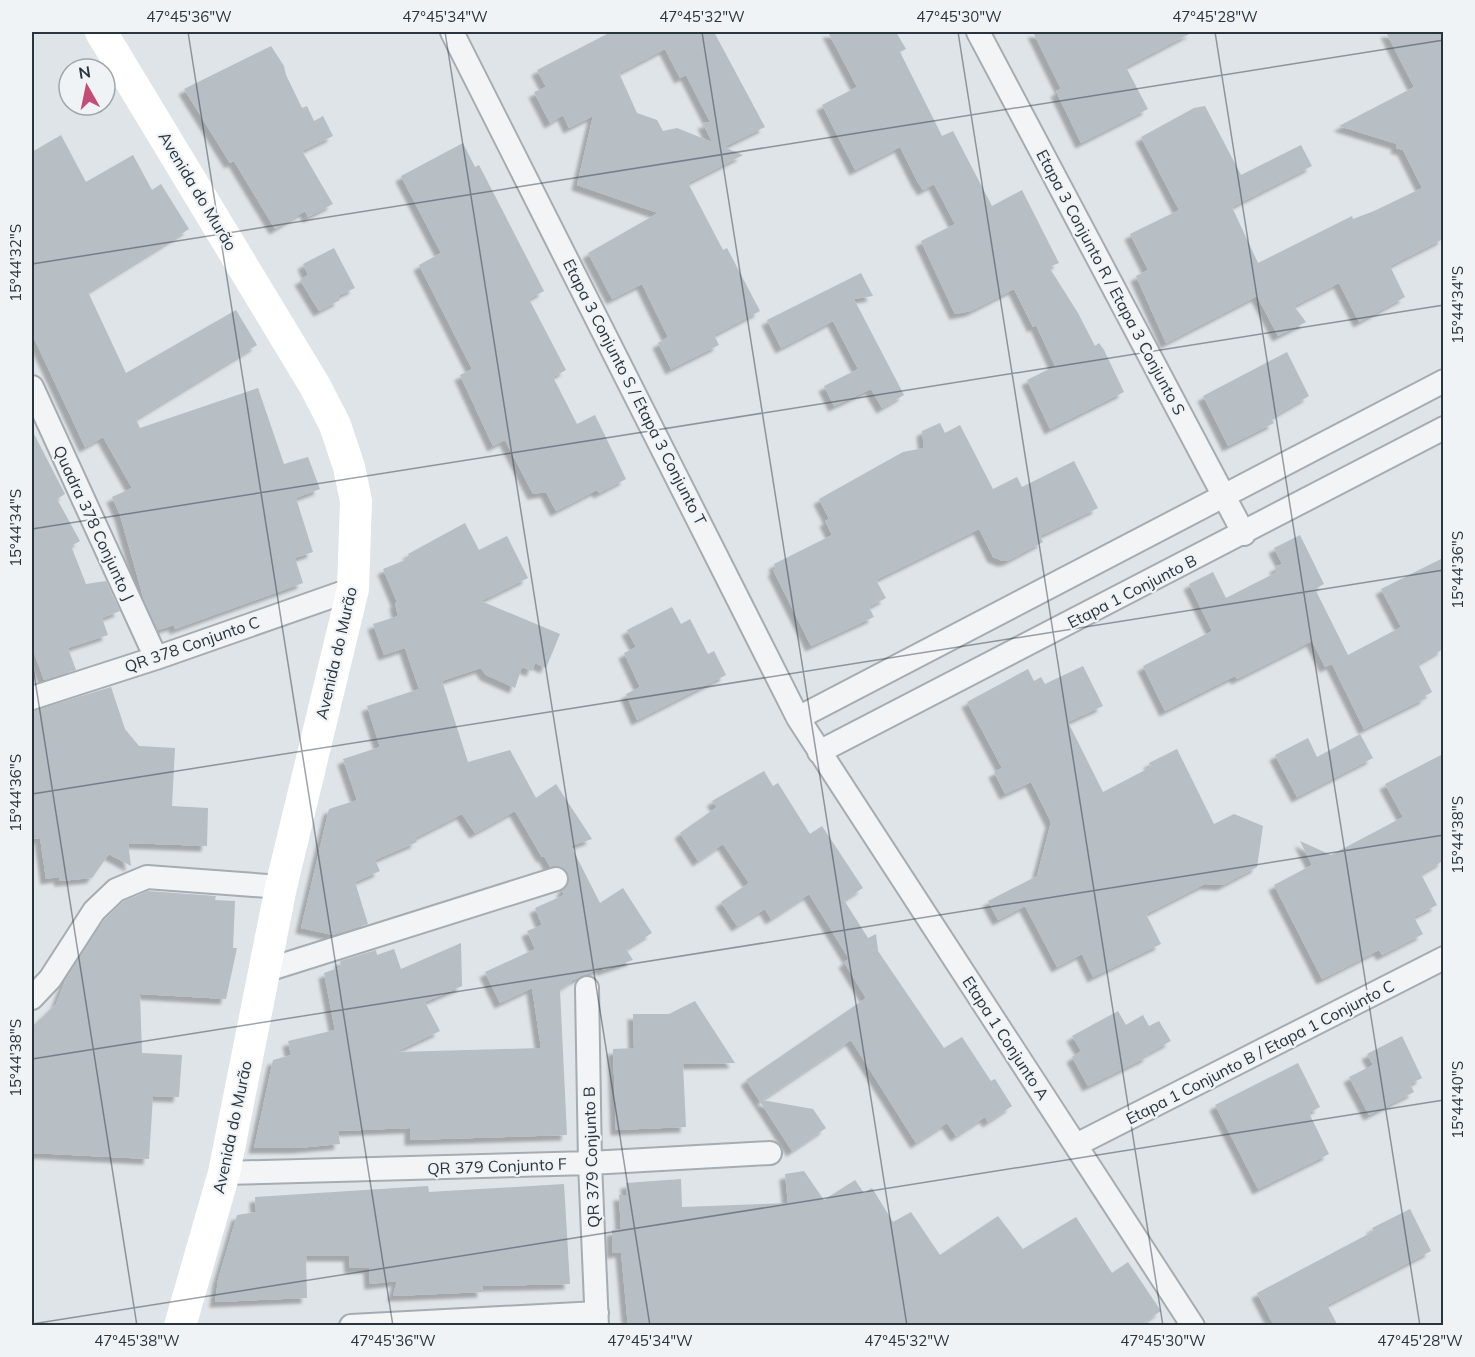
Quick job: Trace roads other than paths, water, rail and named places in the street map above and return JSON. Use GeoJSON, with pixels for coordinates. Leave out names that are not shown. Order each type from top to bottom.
{"type":"FeatureCollection","features":[{"type":"Feature","properties":{"kind":"street","name":"Avenida do Murão"},"geometry":{"type":"LineString","coordinates":[[101,32],[315,386],[335,425],[350,467],[356,501],[352,589],[280,887],[224,1173],[180,1326]]}},
{"type":"Feature","properties":{"kind":"street","name":"Etapa 3 Conjunto S / Etapa 3 Conjunto T"},"geometry":{"type":"LineString","coordinates":[[452,32],[798,718],[819,752]]}},
{"type":"Feature","properties":{"kind":"street","name":"Etapa 3 Conjunto R / Etapa 3 Conjunto S"},"geometry":{"type":"LineString","coordinates":[[978,32],[1244,534]]}},
{"type":"Feature","properties":{"kind":"street"},"geometry":{"type":"LineString","coordinates":[[798,718],[1225,497],[1443,381]]}},
{"type":"Feature","properties":{"kind":"street","name":"Quadra 378 Conjunto J"},"geometry":{"type":"LineString","coordinates":[[32,387],[156,658]]}},
{"type":"Feature","properties":{"kind":"street","name":"Etapa 1 Conjunto B"},"geometry":{"type":"LineString","coordinates":[[819,752],[1244,534],[1443,428]]}},
{"type":"Feature","properties":{"kind":"street","name":"QR 378 Conjunto C"},"geometry":{"type":"LineString","coordinates":[[32,698],[156,658],[352,589]]}},
{"type":"Feature","properties":{"kind":"street","name":"Etapa 1 Conjunto A"},"geometry":{"type":"LineString","coordinates":[[819,752],[1193,1326]]}},
{"type":"Feature","properties":{"kind":"street"},"geometry":{"type":"LineString","coordinates":[[32,998],[50,979],[94,911],[116,890],[147,877],[280,887]]}},
{"type":"Feature","properties":{"kind":"street"},"geometry":{"type":"LineString","coordinates":[[264,971],[556,879]]}},
{"type":"Feature","properties":{"kind":"street","name":"Etapa 1 Conjunto B / Etapa 1 Conjunto C"},"geometry":{"type":"LineString","coordinates":[[1076,1145],[1443,958]]}},
{"type":"Feature","properties":{"kind":"street","name":"QR 379 Conjunto B"},"geometry":{"type":"LineString","coordinates":[[587,988],[590,1163],[597,1319]]}},
{"type":"Feature","properties":{"kind":"street","name":"QR 379 Conjunto F"},"geometry":{"type":"LineString","coordinates":[[224,1173],[590,1163],[770,1153]]}},
{"type":"Feature","properties":{"kind":"street"},"geometry":{"type":"LineString","coordinates":[[351,1326],[597,1319]]}}]}
